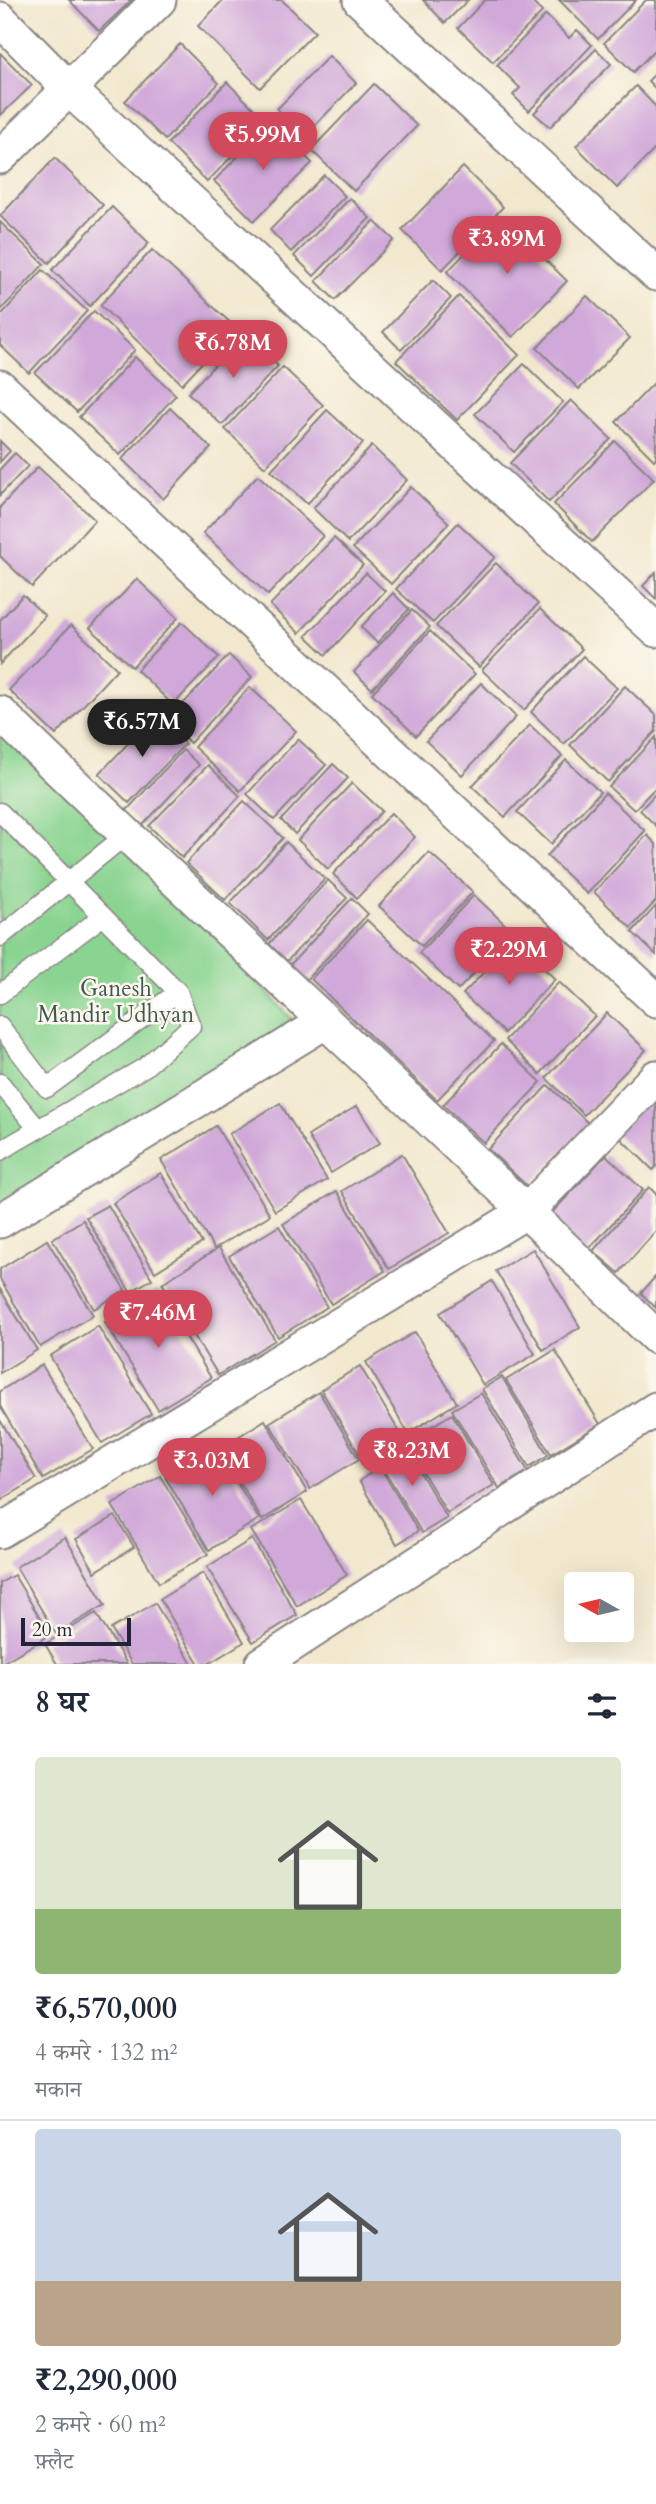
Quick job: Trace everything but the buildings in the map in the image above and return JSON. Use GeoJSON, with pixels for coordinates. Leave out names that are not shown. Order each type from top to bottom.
{"type":"FeatureCollection","features":[{"type":"Feature","properties":{"kind":"street"},"geometry":{"type":"LineString","coordinates":[[0,157],[159,0]]}},
{"type":"Feature","properties":{"kind":"street"},"geometry":{"type":"LineString","coordinates":[[360,0],[656,274]]}},
{"type":"Feature","properties":{"kind":"street"},"geometry":{"type":"LineString","coordinates":[[0,19],[69,89],[656,630]]}},
{"type":"Feature","properties":{"kind":"street"},"geometry":{"type":"LineString","coordinates":[[0,387],[656,1000]]}},
{"type":"Feature","properties":{"kind":"street"},"geometry":{"type":"LineString","coordinates":[[0,713],[126,835],[527,1211],[656,1337]]}},
{"type":"Feature","properties":{"kind":"street"},"geometry":{"type":"LineString","coordinates":[[0,1221],[325,1021]]}},
{"type":"Feature","properties":{"kind":"street"},"geometry":{"type":"LineString","coordinates":[[0,1531],[527,1211],[656,1077]]}},
{"type":"Feature","properties":{"kind":"street"},"geometry":{"type":"LineString","coordinates":[[262,1664],[656,1409]]}},
{"type":"Feature","properties":{"kind":"lane"},"geometry":{"type":"LineString","coordinates":[[0,812],[178,992],[191,1026],[145,1067],[0,1151]]}},
{"type":"Feature","properties":{"kind":"lane"},"geometry":{"type":"LineString","coordinates":[[0,937],[126,835]]}},
{"type":"Feature","properties":{"kind":"lane"},"geometry":{"type":"LineString","coordinates":[[0,994],[103,916]]}},
{"type":"Feature","properties":{"kind":"lane"},"geometry":{"type":"LineString","coordinates":[[0,1026],[47,1088],[178,992]]}},
{"type":"Feature","properties":{"kind":"lane"},"geometry":{"type":"LineString","coordinates":[[0,1083],[38,1129]]}},
{"type":"Feature","properties":{"kind":"green space","name":"Ganesh Mandir Udhyan"},"geometry":{"type":"Polygon","coordinates":[[[0,707],[293,1020],[0,1220],[0,707]]]}}]}
